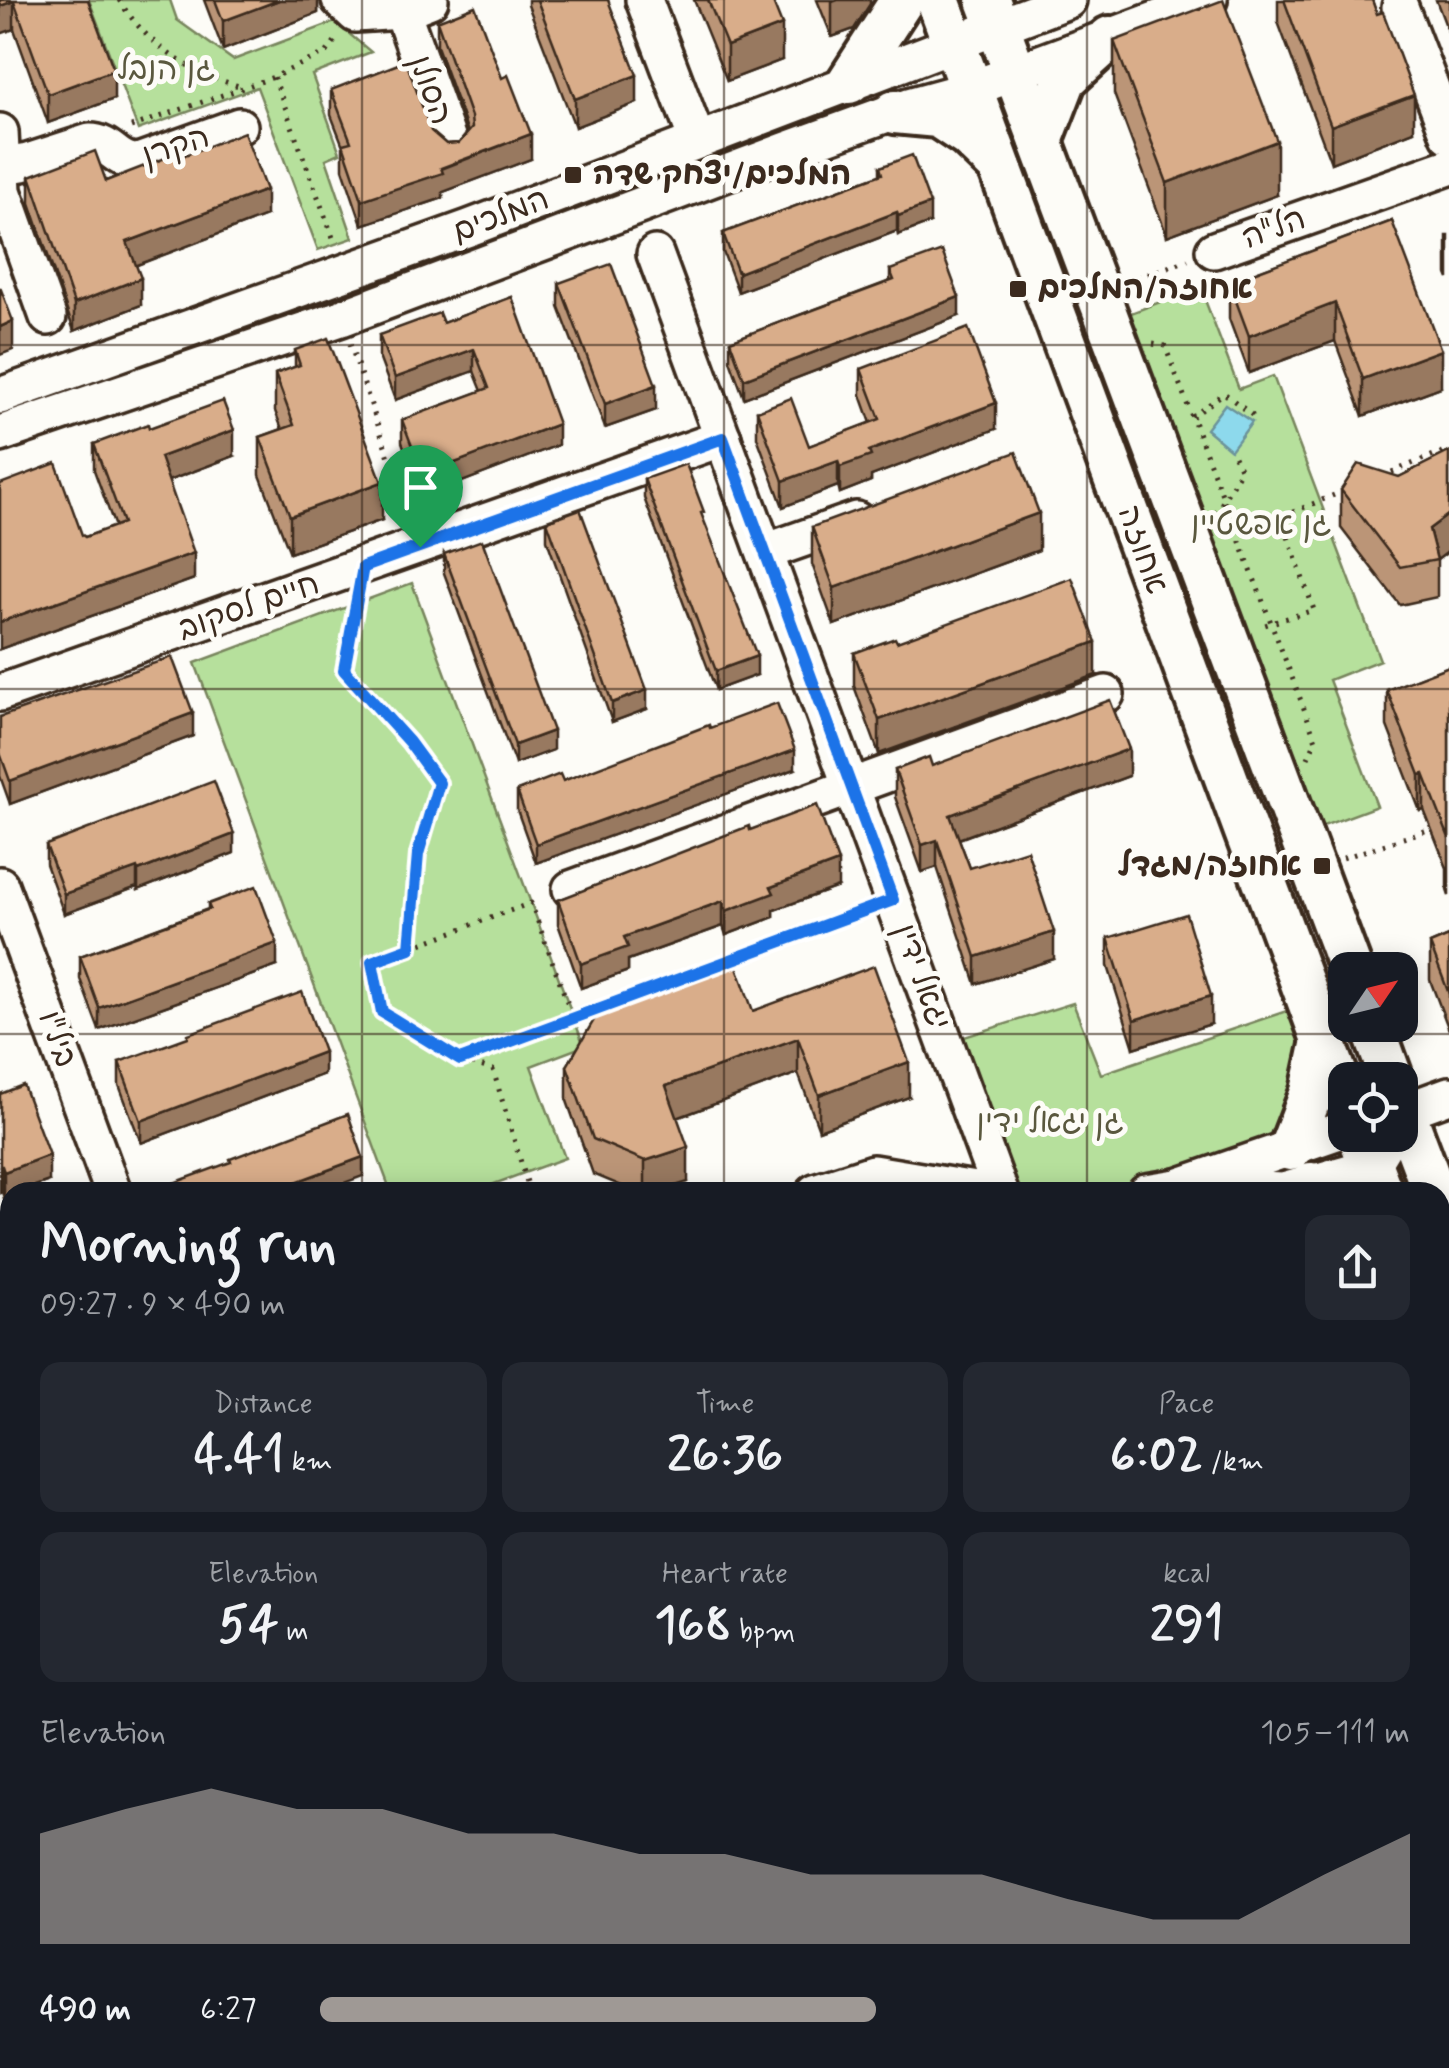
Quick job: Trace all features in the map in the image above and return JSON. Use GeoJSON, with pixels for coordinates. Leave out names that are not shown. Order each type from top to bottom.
{"type":"FeatureCollection","features":[{"type":"Feature","properties":{"kind":"main road"},"geometry":{"type":"LineString","coordinates":[[849,82],[902,0]]}},
{"type":"Feature","properties":{"kind":"main road","name":"אחוזה"},"geometry":{"type":"LineString","coordinates":[[938,0],[1332,1062]]}},
{"type":"Feature","properties":{"kind":"main road","name":"אחוזה"},"geometry":{"type":"LineString","coordinates":[[993,13],[1344,952]]}},
{"type":"Feature","properties":{"kind":"main road"},"geometry":{"type":"LineString","coordinates":[[1041,140],[1064,79],[1110,38]]}},
{"type":"Feature","properties":{"kind":"main road"},"geometry":{"type":"LineString","coordinates":[[895,112],[938,116],[968,136],[1000,168]]}},
{"type":"Feature","properties":{"kind":"main road"},"geometry":{"type":"LineString","coordinates":[[1309,1175],[1312,1092],[1324,1041]]}},
{"type":"Feature","properties":{"kind":"main road"},"geometry":{"type":"LineString","coordinates":[[1405,1152],[1427,1182]]}},
{"type":"Feature","properties":{"kind":"street"},"geometry":{"type":"LineString","coordinates":[[644,0],[697,140]]}},
{"type":"Feature","properties":{"kind":"street","name":"המלכים"},"geometry":{"type":"LineString","coordinates":[[0,396],[346,274],[954,43],[993,13],[1068,0]]}},
{"type":"Feature","properties":{"kind":"street","name":"המלכים"},"geometry":{"type":"LineString","coordinates":[[0,434],[341,318],[1209,0]]}},
{"type":"Feature","properties":{"kind":"street","name":"הסולן"},"geometry":{"type":"LineString","coordinates":[[347,7],[416,5],[451,148]]}},
{"type":"Feature","properties":{"kind":"street"},"geometry":{"type":"LineString","coordinates":[[1400,7],[1449,134]]}},
{"type":"Feature","properties":{"kind":"street","name":"הקרן"},"geometry":{"type":"LineString","coordinates":[[1,150],[16,164],[90,142],[108,146],[121,160],[138,162],[239,126]]}},
{"type":"Feature","properties":{"kind":"street","name":"הקרן"},"geometry":{"type":"LineString","coordinates":[[1,150],[7,207],[48,317]]}},
{"type":"Feature","properties":{"kind":"street","name":"הל\"ה"},"geometry":{"type":"LineString","coordinates":[[1214,250],[1449,167]]}},
{"type":"Feature","properties":{"kind":"street","name":"יגאל ידין"},"geometry":{"type":"LineString","coordinates":[[655,254],[996,1182]]}},
{"type":"Feature","properties":{"kind":"street","name":"חיים לסקוב"},"geometry":{"type":"LineString","coordinates":[[0,693],[723,438]]}},
{"type":"Feature","properties":{"kind":"street"},"geometry":{"type":"LineString","coordinates":[[765,552],[891,508]]}},
{"type":"Feature","properties":{"kind":"street"},"geometry":{"type":"LineString","coordinates":[[570,888],[1106,694]]}},
{"type":"Feature","properties":{"kind":"street","name":"ביל\"ו"},"geometry":{"type":"LineString","coordinates":[[0,886],[109,1182]]}},
{"type":"Feature","properties":{"kind":"street"},"geometry":{"type":"LineString","coordinates":[[1418,1112],[1449,1095]]}},
{"type":"Feature","properties":{"kind":"street"},"geometry":{"type":"LineString","coordinates":[[1309,1175],[1328,1151]]}},
{"type":"Feature","properties":{"kind":"street"},"geometry":{"type":"LineString","coordinates":[[1309,1175],[1348,1152]]}},
{"type":"Feature","properties":{"kind":"street"},"geometry":{"type":"LineString","coordinates":[[846,1182],[873,1173],[927,1182]]}},
{"type":"Feature","properties":{"kind":"path"},"geometry":{"type":"LineString","coordinates":[[119,0],[151,41],[178,61],[204,76],[242,86]]}},
{"type":"Feature","properties":{"kind":"path"},"geometry":{"type":"LineString","coordinates":[[90,142],[274,77],[327,52],[347,7]]}},
{"type":"Feature","properties":{"kind":"path"},"geometry":{"type":"LineString","coordinates":[[274,77],[346,274]]}},
{"type":"Feature","properties":{"kind":"path","name":"הל\"ה"},"geometry":{"type":"LineString","coordinates":[[1098,291],[1214,250]]}},
{"type":"Feature","properties":{"kind":"path"},"geometry":{"type":"LineString","coordinates":[[341,318],[420,547]]}},
{"type":"Feature","properties":{"kind":"path"},"geometry":{"type":"LineString","coordinates":[[1115,338],[1165,346],[1316,740],[1290,805]]}},
{"type":"Feature","properties":{"kind":"path"},"geometry":{"type":"LineString","coordinates":[[1192,416],[1224,393],[1252,415],[1252,422]]}},
{"type":"Feature","properties":{"kind":"path"},"geometry":{"type":"LineString","coordinates":[[1382,476],[1449,449]]}},
{"type":"Feature","properties":{"kind":"path"},"geometry":{"type":"LineString","coordinates":[[1215,515],[1241,470],[1231,450]]}},
{"type":"Feature","properties":{"kind":"path"},"geometry":{"type":"LineString","coordinates":[[1254,528],[1348,490]]}},
{"type":"Feature","properties":{"kind":"path"},"geometry":{"type":"LineString","coordinates":[[1206,530],[1254,515],[1281,517]]}},
{"type":"Feature","properties":{"kind":"path"},"geometry":{"type":"LineString","coordinates":[[1246,630],[1314,610],[1281,517]]}},
{"type":"Feature","properties":{"kind":"path"},"geometry":{"type":"LineString","coordinates":[[363,567],[344,670],[409,742],[439,783],[418,854],[410,948]]}},
{"type":"Feature","properties":{"kind":"path"},"geometry":{"type":"LineString","coordinates":[[1314,868],[1449,823]]}},
{"type":"Feature","properties":{"kind":"path"},"geometry":{"type":"LineString","coordinates":[[460,1060],[893,900]]}},
{"type":"Feature","properties":{"kind":"path"},"geometry":{"type":"LineString","coordinates":[[527,1182],[493,1070],[460,1060],[382,1012],[372,962],[531,903],[574,1018]]}},
{"type":"Feature","properties":{"kind":"green space","name":"גן הנבל"},"geometry":{"type":"Polygon","coordinates":[[[89,0],[170,0],[177,20],[233,60],[335,22],[371,52],[312,75],[340,153],[326,159],[353,238],[318,250],[257,87],[138,130],[89,0]]]}},
{"type":"Feature","properties":{"kind":"green space","name":"גן אפשטיין"},"geometry":{"type":"Polygon","coordinates":[[[1200,287],[1239,389],[1273,376],[1380,660],[1329,680],[1377,806],[1310,831],[1115,319],[1200,287]]]}},
{"type":"Feature","properties":{"kind":"green space"},"geometry":{"type":"Polygon","coordinates":[[[412,583],[584,1046],[531,1066],[565,1158],[499,1182],[387,1182],[195,663],[412,583]]]}},
{"type":"Feature","properties":{"kind":"green space","name":"גן יגאל ידין"},"geometry":{"type":"Polygon","coordinates":[[[1073,1003],[1101,1074],[1310,1003],[1290,1149],[1170,1182],[996,1182],[945,1043],[1073,1003]]]}},
{"type":"Feature","properties":{"kind":"water"},"geometry":{"type":"Polygon","coordinates":[[[1225,404],[1252,422],[1231,450],[1206,429],[1225,404]]]}},
{"type":"Feature","properties":{"kind":"building"},"geometry":{"type":"Polygon","coordinates":[[[0,0],[88,0],[114,70],[48,94],[14,1],[0,6],[0,0]]]}},
{"type":"Feature","properties":{"kind":"building"},"geometry":{"type":"Polygon","coordinates":[[[215,0],[279,0],[223,21],[215,0]]]}},
{"type":"Feature","properties":{"kind":"building"},"geometry":{"type":"Polygon","coordinates":[[[537,0],[608,0],[637,75],[575,99],[537,0]]]}},
{"type":"Feature","properties":{"kind":"building"},"geometry":{"type":"Polygon","coordinates":[[[708,0],[772,0],[782,25],[727,46],[708,0]]]}},
{"type":"Feature","properties":{"kind":"building"},"geometry":{"type":"Polygon","coordinates":[[[1223,0],[1277,141],[1167,183],[1114,41],[1223,0]]]}},
{"type":"Feature","properties":{"kind":"building"},"geometry":{"type":"Polygon","coordinates":[[[1284,0],[1372,0],[1377,14],[1383,12],[1414,95],[1331,126],[1284,0]]]}},
{"type":"Feature","properties":{"kind":"building"},"geometry":{"type":"Polygon","coordinates":[[[475,6],[502,78],[508,75],[531,134],[441,168],[443,173],[362,200],[343,144],[351,142],[331,90],[406,61],[431,131],[446,144],[459,143],[472,128],[471,117],[437,21],[475,6]]]}},
{"type":"Feature","properties":{"kind":"building"},"geometry":{"type":"Polygon","coordinates":[[[244,132],[266,190],[127,242],[141,278],[74,304],[30,176],[95,151],[106,181],[244,132]]]}},
{"type":"Feature","properties":{"kind":"building"},"geometry":{"type":"Polygon","coordinates":[[[912,155],[930,204],[898,216],[897,212],[738,273],[723,233],[882,174],[880,167],[912,155]]]}},
{"type":"Feature","properties":{"kind":"building"},"geometry":{"type":"Polygon","coordinates":[[[1392,221],[1441,350],[1363,379],[1335,303],[1249,336],[1229,282],[1392,221]]]}},
{"type":"Feature","properties":{"kind":"building"},"geometry":{"type":"Polygon","coordinates":[[[942,251],[959,297],[744,379],[730,341],[894,280],[890,270],[942,251]]]}},
{"type":"Feature","properties":{"kind":"building"},"geometry":{"type":"Polygon","coordinates":[[[611,264],[656,385],[605,404],[559,283],[611,264]]]}},
{"type":"Feature","properties":{"kind":"building"},"geometry":{"type":"Polygon","coordinates":[[[0,287],[13,321],[0,327],[0,287]]]}},
{"type":"Feature","properties":{"kind":"building"},"geometry":{"type":"Polygon","coordinates":[[[512,297],[558,424],[423,475],[402,420],[489,388],[474,349],[395,378],[379,335],[439,313],[443,323],[512,297]]]}},
{"type":"Feature","properties":{"kind":"building"},"geometry":{"type":"Polygon","coordinates":[[[968,328],[996,403],[869,451],[871,456],[840,467],[838,461],[783,481],[757,411],[791,398],[809,446],[880,419],[861,369],[968,328]]]}},
{"type":"Feature","properties":{"kind":"building"},"geometry":{"type":"Polygon","coordinates":[[[328,338],[382,482],[290,516],[260,437],[294,425],[275,374],[300,365],[295,350],[328,338]]]}},
{"type":"Feature","properties":{"kind":"building"},"geometry":{"type":"Polygon","coordinates":[[[223,401],[234,430],[160,457],[194,553],[0,622],[0,484],[56,463],[82,535],[123,523],[94,444],[223,401]]]}},
{"type":"Feature","properties":{"kind":"building"},"geometry":{"type":"Polygon","coordinates":[[[1016,452],[1039,513],[834,588],[812,527],[1016,452]]]}},
{"type":"Feature","properties":{"kind":"building"},"geometry":{"type":"Polygon","coordinates":[[[1449,452],[1449,514],[1429,529],[1437,560],[1400,567],[1341,490],[1358,464],[1399,477],[1449,452]]]}},
{"type":"Feature","properties":{"kind":"building"},"geometry":{"type":"Polygon","coordinates":[[[686,464],[757,656],[716,671],[644,479],[686,464]]]}},
{"type":"Feature","properties":{"kind":"building"},"geometry":{"type":"Polygon","coordinates":[[[580,509],[647,690],[612,703],[547,521],[580,509]]]}},
{"type":"Feature","properties":{"kind":"building"},"geometry":{"type":"Polygon","coordinates":[[[482,540],[553,731],[515,745],[444,554],[482,540]]]}},
{"type":"Feature","properties":{"kind":"building"},"geometry":{"type":"Polygon","coordinates":[[[1072,578],[1096,642],[879,720],[854,653],[895,638],[897,642],[1072,578]]]}},
{"type":"Feature","properties":{"kind":"building"},"geometry":{"type":"Polygon","coordinates":[[[172,657],[193,713],[10,781],[0,753],[0,717],[172,657]]]}},
{"type":"Feature","properties":{"kind":"building"},"geometry":{"type":"Polygon","coordinates":[[[1449,666],[1449,838],[1387,690],[1449,666]]]}},
{"type":"Feature","properties":{"kind":"building"},"geometry":{"type":"Polygon","coordinates":[[[1110,700],[1129,749],[950,815],[970,868],[1027,850],[1054,932],[976,957],[937,840],[922,845],[895,770],[929,757],[932,766],[1110,700]]]}},
{"type":"Feature","properties":{"kind":"building"},"geometry":{"type":"Polygon","coordinates":[[[777,703],[795,750],[536,844],[517,791],[560,774],[563,781],[777,703]]]}},
{"type":"Feature","properties":{"kind":"building"},"geometry":{"type":"Polygon","coordinates":[[[214,781],[234,834],[64,894],[46,845],[214,781]]]}},
{"type":"Feature","properties":{"kind":"building"},"geometry":{"type":"Polygon","coordinates":[[[817,805],[838,862],[771,887],[774,893],[726,911],[723,901],[624,937],[628,947],[581,964],[558,900],[749,826],[750,830],[817,805]]]}},
{"type":"Feature","properties":{"kind":"building"},"geometry":{"type":"Polygon","coordinates":[[[256,886],[277,943],[99,1008],[80,956],[210,909],[208,904],[256,886]]]}},
{"type":"Feature","properties":{"kind":"building"},"geometry":{"type":"Polygon","coordinates":[[[1186,914],[1211,996],[1134,1020],[1108,938],[1186,914]]]}},
{"type":"Feature","properties":{"kind":"building"},"geometry":{"type":"Polygon","coordinates":[[[1449,936],[1449,994],[1430,944],[1449,936]]]}},
{"type":"Feature","properties":{"kind":"building"},"geometry":{"type":"Polygon","coordinates":[[[736,964],[753,1011],[874,966],[909,1062],[819,1095],[798,1038],[666,1086],[688,1147],[645,1161],[593,1139],[567,1066],[598,1013],[736,964]]]}},
{"type":"Feature","properties":{"kind":"building"},"geometry":{"type":"Polygon","coordinates":[[[302,992],[324,1052],[141,1121],[119,1062],[302,992]]]}},
{"type":"Feature","properties":{"kind":"building"},"geometry":{"type":"Polygon","coordinates":[[[23,1085],[49,1155],[4,1172],[0,1166],[0,1094],[23,1085]]]}},
{"type":"Feature","properties":{"kind":"building"},"geometry":{"type":"Polygon","coordinates":[[[348,1114],[363,1157],[296,1182],[176,1182],[231,1162],[230,1159],[348,1114]]]}},
{"type":"Feature","properties":{"kind":"place","name":"המלכים/יצחק שדה"},"geometry":{"type":"Point","coordinates":[573,175]}},
{"type":"Feature","properties":{"kind":"place","name":"אחוזה/המלכים"},"geometry":{"type":"Point","coordinates":[1018,289]}},
{"type":"Feature","properties":{"kind":"place","name":"אחוזה/מגדל"},"geometry":{"type":"Point","coordinates":[1322,866]}},
{"type":"Feature","properties":{"kind":"route"},"geometry":{"type":"LineString","coordinates":[[723,438],[893,900],[460,1060],[382,1012],[372,962],[410,948],[418,854],[439,783],[409,742],[344,670],[363,567],[420,547],[723,438]]}}]}
